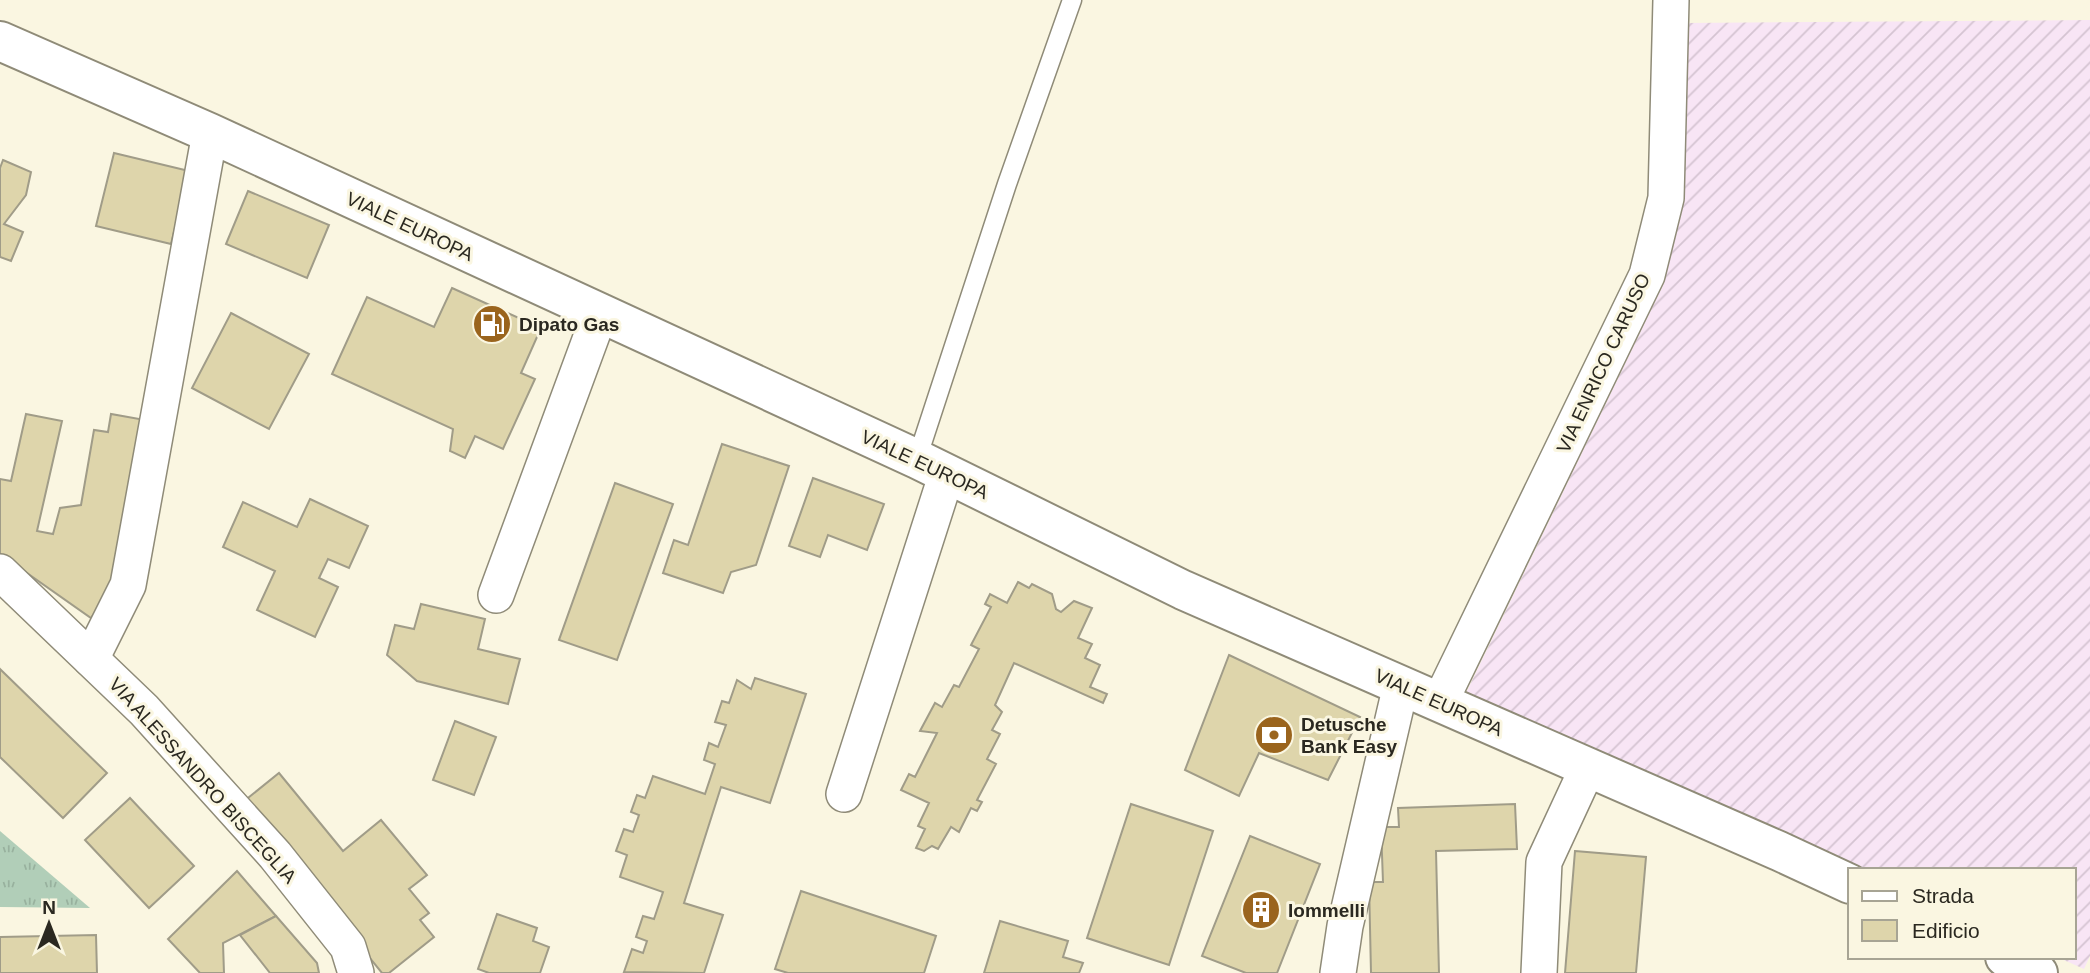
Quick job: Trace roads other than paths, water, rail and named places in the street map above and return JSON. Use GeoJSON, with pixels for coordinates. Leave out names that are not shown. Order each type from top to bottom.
{"type":"FeatureCollection","features":[{"type":"Feature","properties":{"kind":"main road","name":"VIALE EUROPA"},"geometry":{"type":"LineString","coordinates":[[0,41],[210,134],[932,466],[1183,590],[1588,766],[1848,883]]}},
{"type":"Feature","properties":{"kind":"main road"},"geometry":{"type":"LineString","coordinates":[[2009,959],[2038,973]]}},
{"type":"Feature","properties":{"kind":"street","name":"VIA ENRICO CARUSO"},"geometry":{"type":"LineString","coordinates":[[1440,702],[1647,275],[1666,198],[1671,0]]}},
{"type":"Feature","properties":{"kind":"street"},"geometry":{"type":"LineString","coordinates":[[90,659],[128,585],[210,134]]}},
{"type":"Feature","properties":{"kind":"street"},"geometry":{"type":"LineString","coordinates":[[496,595],[600,313]]}},
{"type":"Feature","properties":{"kind":"street"},"geometry":{"type":"LineString","coordinates":[[844,794],[932,466]]}},
{"type":"Feature","properties":{"kind":"street","name":"VIA ALESSANDRO BISCEGLIA"},"geometry":{"type":"LineString","coordinates":[[0,572],[144,710],[275,855],[348,947],[356,973]]}},
{"type":"Feature","properties":{"kind":"street"},"geometry":{"type":"LineString","coordinates":[[1338,973],[1345,926],[1401,685]]}},
{"type":"Feature","properties":{"kind":"street"},"geometry":{"type":"LineString","coordinates":[[1539,973],[1544,862],[1588,766]]}},
{"type":"Feature","properties":{"kind":"lane"},"geometry":{"type":"LineString","coordinates":[[932,466],[1007,184],[1072,0]]}},
{"type":"Feature","properties":{"kind":"place","name":"Dipato Gas"},"geometry":{"type":"Point","coordinates":[492,324]}},
{"type":"Feature","properties":{"kind":"place","name":"Detusche Bank Easy"},"geometry":{"type":"Point","coordinates":[1274,735]}},
{"type":"Feature","properties":{"kind":"place","name":"Iommelli"},"geometry":{"type":"Point","coordinates":[1261,910]}}]}
